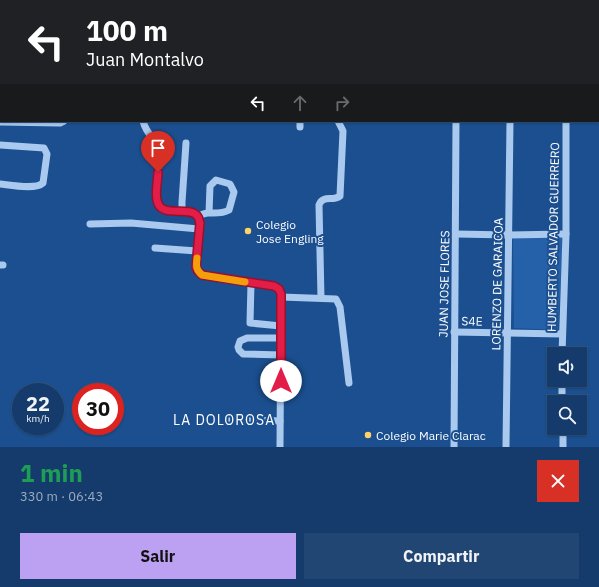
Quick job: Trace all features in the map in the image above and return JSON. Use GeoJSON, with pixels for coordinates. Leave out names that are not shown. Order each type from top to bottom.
{"type":"FeatureCollection","features":[{"type":"Feature","properties":{"kind":"street"},"geometry":{"type":"LineString","coordinates":[[0,122],[62,122]]}},
{"type":"Feature","properties":{"kind":"street"},"geometry":{"type":"LineString","coordinates":[[143,122],[149,136],[157,144],[160,150],[156,199],[158,206],[163,210],[194,213],[198,216],[200,223],[196,267],[198,271],[202,275],[274,286],[279,289],[281,297],[280,447]]}},
{"type":"Feature","properties":{"kind":"street"},"geometry":{"type":"LineString","coordinates":[[321,298],[319,205],[325,198],[336,198],[340,196],[343,131],[338,122]]}},
{"type":"Feature","properties":{"kind":"street","name":"JUAN JOSE FLORES"},"geometry":{"type":"LineString","coordinates":[[454,447],[456,122]]}},
{"type":"Feature","properties":{"kind":"street","name":"LORENZO DE GARAICOA"},"geometry":{"type":"LineString","coordinates":[[506,447],[510,122]]}},
{"type":"Feature","properties":{"kind":"street","name":"HUMBERTO SALVADOR GUERRERO"},"geometry":{"type":"LineString","coordinates":[[562,347],[566,234],[566,122]]}},
{"type":"Feature","properties":{"kind":"street"},"geometry":{"type":"LineString","coordinates":[[182,211],[186,143]]}},
{"type":"Feature","properties":{"kind":"street"},"geometry":{"type":"LineString","coordinates":[[0,145],[44,148],[47,154],[43,183],[41,185],[35,187],[0,184]]}},
{"type":"Feature","properties":{"kind":"street"},"geometry":{"type":"LineString","coordinates":[[198,216],[229,210],[234,192],[230,184],[216,180],[212,183],[210,186],[209,213]]}},
{"type":"Feature","properties":{"kind":"street"},"geometry":{"type":"LineString","coordinates":[[90,224],[131,223],[199,229]]}},
{"type":"Feature","properties":{"kind":"street"},"geometry":{"type":"LineString","coordinates":[[456,234],[566,234]]}},
{"type":"Feature","properties":{"kind":"street"},"geometry":{"type":"LineString","coordinates":[[155,248],[198,251]]}},
{"type":"Feature","properties":{"kind":"street"},"geometry":{"type":"LineString","coordinates":[[251,283],[250,323],[281,326]]}},
{"type":"Feature","properties":{"kind":"street"},"geometry":{"type":"LineString","coordinates":[[281,297],[336,299],[339,302],[349,383]]}},
{"type":"Feature","properties":{"kind":"street","name":"S4E"},"geometry":{"type":"LineString","coordinates":[[454,332],[562,334]]}},
{"type":"Feature","properties":{"kind":"street"},"geometry":{"type":"LineString","coordinates":[[281,338],[247,338],[240,341],[238,346],[238,350],[244,354],[281,355]]}},
{"type":"Feature","properties":{"kind":"street"},"geometry":{"type":"LineString","coordinates":[[229,419],[280,421]]}},
{"type":"Feature","properties":{"kind":"street"},"geometry":{"type":"LineString","coordinates":[[563,435],[563,447]]}},
{"type":"Feature","properties":{"kind":"shaded area"},"geometry":{"type":"Polygon","coordinates":[[[563,237],[558,330],[514,328],[513,238],[563,237]]]}},
{"type":"Feature","properties":{"kind":"slow traffic"},"geometry":{"type":"LineString","coordinates":[[197,258],[196,267],[202,275],[245,282]]}},
{"type":"Feature","properties":{"kind":"place","name":"Colegio Jose Engling"},"geometry":{"type":"Point","coordinates":[248,231]}},
{"type":"Feature","properties":{"kind":"place","name":"Colegio Marie Clarac"},"geometry":{"type":"Point","coordinates":[368,435]}},
{"type":"Feature","properties":{"kind":"district","name":"LA DOLOROSA"},"geometry":{"type":"Point","coordinates":[224,420]}},
{"type":"Feature","properties":{"kind":"route"},"geometry":{"type":"LineString","coordinates":[[158,172],[156,199],[158,206],[163,210],[194,213],[198,216],[200,223],[196,267],[202,275],[274,286],[279,289],[281,294],[281,381]]}}]}
